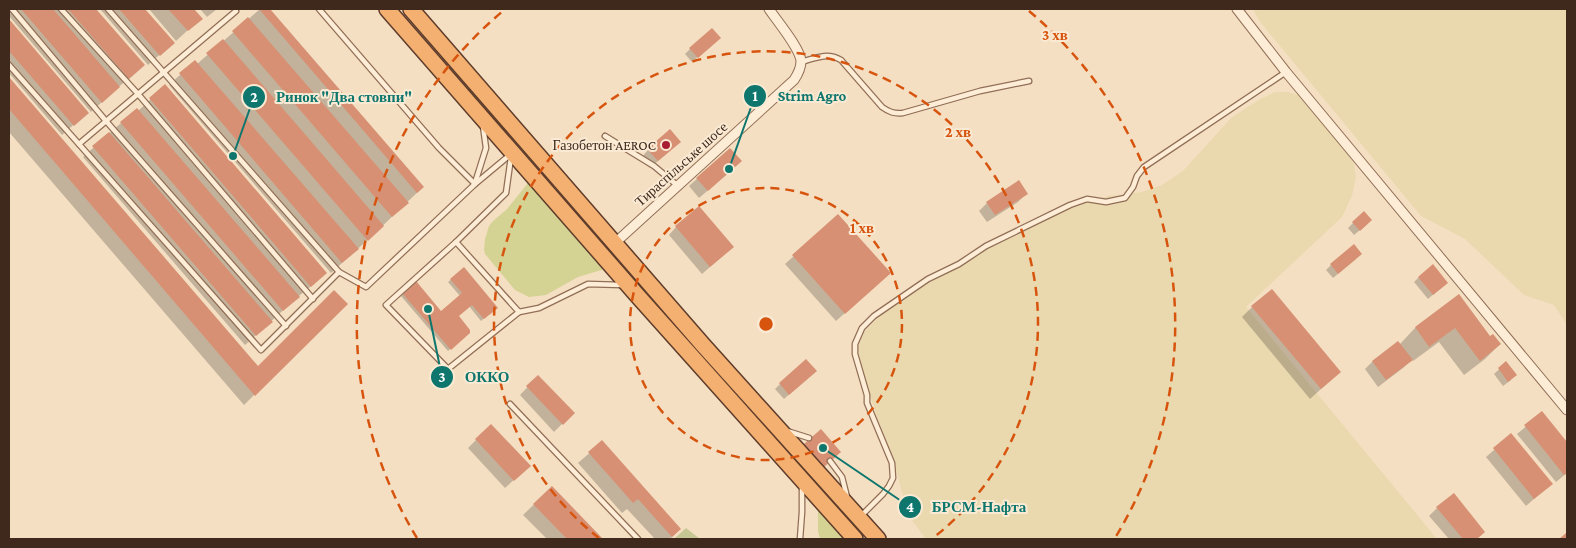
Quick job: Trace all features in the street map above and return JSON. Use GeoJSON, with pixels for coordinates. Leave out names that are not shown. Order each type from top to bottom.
{"type":"FeatureCollection","features":[{"type":"Feature","properties":{"kind":"highway"},"geometry":{"type":"LineString","coordinates":[[388,9],[628,285],[855,539]]}},
{"type":"Feature","properties":{"kind":"highway"},"geometry":{"type":"LineString","coordinates":[[411,9],[697,338],[878,539]]}},
{"type":"Feature","properties":{"kind":"street"},"geometry":{"type":"LineString","coordinates":[[769,9],[799,52],[801,62]]}},
{"type":"Feature","properties":{"kind":"street"},"geometry":{"type":"LineString","coordinates":[[1237,9],[1286,72],[1567,410]]}},
{"type":"Feature","properties":{"kind":"street","name":"Тираспільське шосе"},"geometry":{"type":"LineString","coordinates":[[615,243],[794,80],[799,72],[801,62]]}},
{"type":"Feature","properties":{"kind":"lane"},"geometry":{"type":"LineString","coordinates":[[12,9],[106,121],[286,326]]}},
{"type":"Feature","properties":{"kind":"lane"},"geometry":{"type":"LineString","coordinates":[[61,9],[138,94],[312,299]]}},
{"type":"Feature","properties":{"kind":"lane"},"geometry":{"type":"LineString","coordinates":[[108,9],[339,272],[366,287],[475,184],[512,153]]}},
{"type":"Feature","properties":{"kind":"lane"},"geometry":{"type":"LineString","coordinates":[[319,9],[439,148],[475,184]]}},
{"type":"Feature","properties":{"kind":"lane"},"geometry":{"type":"LineString","coordinates":[[79,144],[236,11]]}},
{"type":"Feature","properties":{"kind":"lane"},"geometry":{"type":"LineString","coordinates":[[801,62],[828,55],[835,56],[841,60],[882,107],[895,114],[980,91],[1029,81]]}},
{"type":"Feature","properties":{"kind":"lane"},"geometry":{"type":"LineString","coordinates":[[9,65],[261,350],[339,272]]}},
{"type":"Feature","properties":{"kind":"lane"},"geometry":{"type":"LineString","coordinates":[[830,462],[842,477],[854,513],[883,494],[892,478],[892,463],[868,403],[854,354],[857,336],[867,322],[928,279],[959,264],[986,246],[1070,205],[1087,199],[1106,202],[1125,198],[1144,167],[1286,72]]}},
{"type":"Feature","properties":{"kind":"lane"},"geometry":{"type":"LineString","coordinates":[[475,184],[486,148],[481,117]]}},
{"type":"Feature","properties":{"kind":"lane"},"geometry":{"type":"LineString","coordinates":[[605,136],[654,166],[678,186]]}},
{"type":"Feature","properties":{"kind":"lane"},"geometry":{"type":"LineString","coordinates":[[512,153],[506,193],[456,242],[386,305],[448,369],[519,312],[539,308],[588,284],[628,285]]}},
{"type":"Feature","properties":{"kind":"lane"},"geometry":{"type":"LineString","coordinates":[[456,242],[519,312]]}},
{"type":"Feature","properties":{"kind":"lane"},"geometry":{"type":"LineString","coordinates":[[510,404],[638,539]]}},
{"type":"Feature","properties":{"kind":"lane"},"geometry":{"type":"LineString","coordinates":[[778,428],[809,438]]}},
{"type":"Feature","properties":{"kind":"lane"},"geometry":{"type":"LineString","coordinates":[[800,539],[802,479]]}},
{"type":"Feature","properties":{"kind":"shaded area"},"geometry":{"type":"Polygon","coordinates":[[[1253,9],[1567,9],[1567,325],[1554,305],[1524,295],[1465,239],[1421,216],[1260,22],[1253,9]]]}},
{"type":"Feature","properties":{"kind":"shaded area"},"geometry":{"type":"Polygon","coordinates":[[[1275,92],[1288,92],[1298,95],[1344,148],[1354,164],[1356,177],[1352,196],[1342,217],[1246,307],[1437,539],[926,539],[911,519],[893,458],[876,414],[862,369],[858,348],[864,332],[883,313],[926,285],[975,256],[1071,206],[1108,196],[1142,192],[1162,185],[1183,171],[1231,118],[1260,99],[1275,92]]]}},
{"type":"Feature","properties":{"kind":"shaded area"},"geometry":{"type":"Polygon","coordinates":[[[528,183],[605,269],[578,277],[546,295],[529,297],[515,290],[485,254],[485,239],[489,226],[507,209],[528,183]]]}},
{"type":"Feature","properties":{"kind":"shaded area"},"geometry":{"type":"Polygon","coordinates":[[[818,509],[820,509],[843,539],[820,539],[818,509]]]}},
{"type":"Feature","properties":{"kind":"green space"},"geometry":{"type":"Polygon","coordinates":[[[686,528],[700,539],[674,539],[686,528]]]}},
{"type":"Feature","properties":{"kind":"building"},"geometry":{"type":"Polygon","coordinates":[[[21,9],[53,9],[120,87],[102,103],[21,9]]]}},
{"type":"Feature","properties":{"kind":"building"},"geometry":{"type":"Polygon","coordinates":[[[68,9],[96,9],[145,65],[129,79],[68,9]]]}},
{"type":"Feature","properties":{"kind":"building"},"geometry":{"type":"Polygon","coordinates":[[[119,9],[145,9],[175,43],[160,56],[119,9]]]}},
{"type":"Feature","properties":{"kind":"building"},"geometry":{"type":"Polygon","coordinates":[[[168,9],[194,9],[203,19],[188,31],[168,9]]]}},
{"type":"Feature","properties":{"kind":"building"},"geometry":{"type":"Polygon","coordinates":[[[259,9],[270,9],[424,187],[417,193],[259,9]]]}},
{"type":"Feature","properties":{"kind":"building"},"geometry":{"type":"Polygon","coordinates":[[[248,17],[409,203],[392,217],[232,31],[248,17]]]}},
{"type":"Feature","properties":{"kind":"building"},"geometry":{"type":"Polygon","coordinates":[[[9,19],[89,113],[74,126],[9,51],[9,19]]]}},
{"type":"Feature","properties":{"kind":"building"},"geometry":{"type":"Polygon","coordinates":[[[712,28],[721,38],[698,58],[689,48],[712,28]]]}},
{"type":"Feature","properties":{"kind":"building"},"geometry":{"type":"Polygon","coordinates":[[[223,39],[384,226],[368,241],[206,53],[223,39]]]}},
{"type":"Feature","properties":{"kind":"building"},"geometry":{"type":"Polygon","coordinates":[[[195,60],[359,249],[342,263],[179,73],[195,60]]]}},
{"type":"Feature","properties":{"kind":"building"},"geometry":{"type":"Polygon","coordinates":[[[9,77],[258,366],[334,290],[348,304],[255,396],[9,109],[9,77]]]}},
{"type":"Feature","properties":{"kind":"building"},"geometry":{"type":"Polygon","coordinates":[[[165,84],[327,273],[311,287],[149,98],[165,84]]]}},
{"type":"Feature","properties":{"kind":"building"},"geometry":{"type":"Polygon","coordinates":[[[137,108],[300,297],[283,311],[120,122],[137,108]]]}},
{"type":"Feature","properties":{"kind":"building"},"geometry":{"type":"Polygon","coordinates":[[[670,129],[681,142],[658,161],[647,149],[670,129]]]}},
{"type":"Feature","properties":{"kind":"building"},"geometry":{"type":"Polygon","coordinates":[[[109,132],[273,322],[256,336],[92,146],[109,132]]]}},
{"type":"Feature","properties":{"kind":"building"},"geometry":{"type":"Polygon","coordinates":[[[730,148],[742,161],[708,191],[696,178],[730,148]]]}},
{"type":"Feature","properties":{"kind":"building"},"geometry":{"type":"Polygon","coordinates":[[[1019,180],[1028,194],[995,215],[986,202],[1019,180]]]}},
{"type":"Feature","properties":{"kind":"building"},"geometry":{"type":"Polygon","coordinates":[[[699,206],[734,247],[710,267],[675,226],[699,206]]]}},
{"type":"Feature","properties":{"kind":"building"},"geometry":{"type":"Polygon","coordinates":[[[1364,211],[1372,220],[1360,231],[1352,222],[1364,211]]]}},
{"type":"Feature","properties":{"kind":"building"},"geometry":{"type":"Polygon","coordinates":[[[838,214],[891,273],[845,314],[792,255],[838,214]]]}},
{"type":"Feature","properties":{"kind":"building"},"geometry":{"type":"Polygon","coordinates":[[[1354,244],[1362,254],[1338,274],[1330,264],[1354,244]]]}},
{"type":"Feature","properties":{"kind":"building"},"geometry":{"type":"Polygon","coordinates":[[[1433,264],[1448,283],[1433,295],[1418,277],[1433,264]]]}},
{"type":"Feature","properties":{"kind":"building"},"geometry":{"type":"Polygon","coordinates":[[[464,267],[498,308],[484,319],[472,305],[459,316],[470,330],[470,333],[451,350],[402,293],[416,281],[441,311],[462,293],[450,279],[464,267]]]}},
{"type":"Feature","properties":{"kind":"building"},"geometry":{"type":"Polygon","coordinates":[[[1272,289],[1341,372],[1321,389],[1251,306],[1272,289]]]}},
{"type":"Feature","properties":{"kind":"building"},"geometry":{"type":"Polygon","coordinates":[[[1459,294],[1490,336],[1493,334],[1501,344],[1480,361],[1455,328],[1429,347],[1415,327],[1459,294]]]}},
{"type":"Feature","properties":{"kind":"building"},"geometry":{"type":"Polygon","coordinates":[[[1398,341],[1413,360],[1386,380],[1372,361],[1398,341]]]}},
{"type":"Feature","properties":{"kind":"building"},"geometry":{"type":"Polygon","coordinates":[[[806,359],[817,371],[789,395],[779,383],[806,359]]]}},
{"type":"Feature","properties":{"kind":"building"},"geometry":{"type":"Polygon","coordinates":[[[1506,361],[1517,375],[1508,382],[1498,368],[1506,361]]]}},
{"type":"Feature","properties":{"kind":"building"},"geometry":{"type":"Polygon","coordinates":[[[538,375],[575,413],[563,425],[526,386],[538,375]]]}},
{"type":"Feature","properties":{"kind":"building"},"geometry":{"type":"Polygon","coordinates":[[[1542,411],[1567,442],[1567,473],[1564,475],[1524,425],[1542,411]]]}},
{"type":"Feature","properties":{"kind":"building"},"geometry":{"type":"Polygon","coordinates":[[[491,424],[531,466],[514,481],[475,439],[491,424]]]}},
{"type":"Feature","properties":{"kind":"building"},"geometry":{"type":"Polygon","coordinates":[[[821,429],[841,452],[824,467],[804,444],[821,429]]]}},
{"type":"Feature","properties":{"kind":"building"},"geometry":{"type":"Polygon","coordinates":[[[1511,433],[1553,484],[1534,499],[1493,448],[1511,433]]]}},
{"type":"Feature","properties":{"kind":"building"},"geometry":{"type":"Polygon","coordinates":[[[602,440],[681,529],[672,537],[638,499],[633,503],[588,452],[602,440]]]}},
{"type":"Feature","properties":{"kind":"building"},"geometry":{"type":"Polygon","coordinates":[[[552,486],[603,539],[567,539],[533,504],[552,486]]]}},
{"type":"Feature","properties":{"kind":"building"},"geometry":{"type":"Polygon","coordinates":[[[1454,493],[1485,532],[1477,539],[1463,539],[1436,507],[1454,493]]]}},
{"type":"Feature","properties":{"kind":"building"},"geometry":{"type":"Polygon","coordinates":[[[1566,533],[1567,539],[1559,539],[1566,533]]]}},
{"type":"Feature","properties":{"kind":"place","name":"Газобетон AEROC"},"geometry":{"type":"Point","coordinates":[666,145]}},
{"type":"Feature","properties":{"kind":"place","name":"Ринок \"Два стовпи\""},"geometry":{"type":"Point","coordinates":[233,156]}},
{"type":"Feature","properties":{"kind":"place","name":"Strim Agro"},"geometry":{"type":"Point","coordinates":[729,169]}},
{"type":"Feature","properties":{"kind":"place","name":"ОККО"},"geometry":{"type":"Point","coordinates":[428,309]}},
{"type":"Feature","properties":{"kind":"place","name":"БРСМ-Нафта"},"geometry":{"type":"Point","coordinates":[823,448]}}]}
